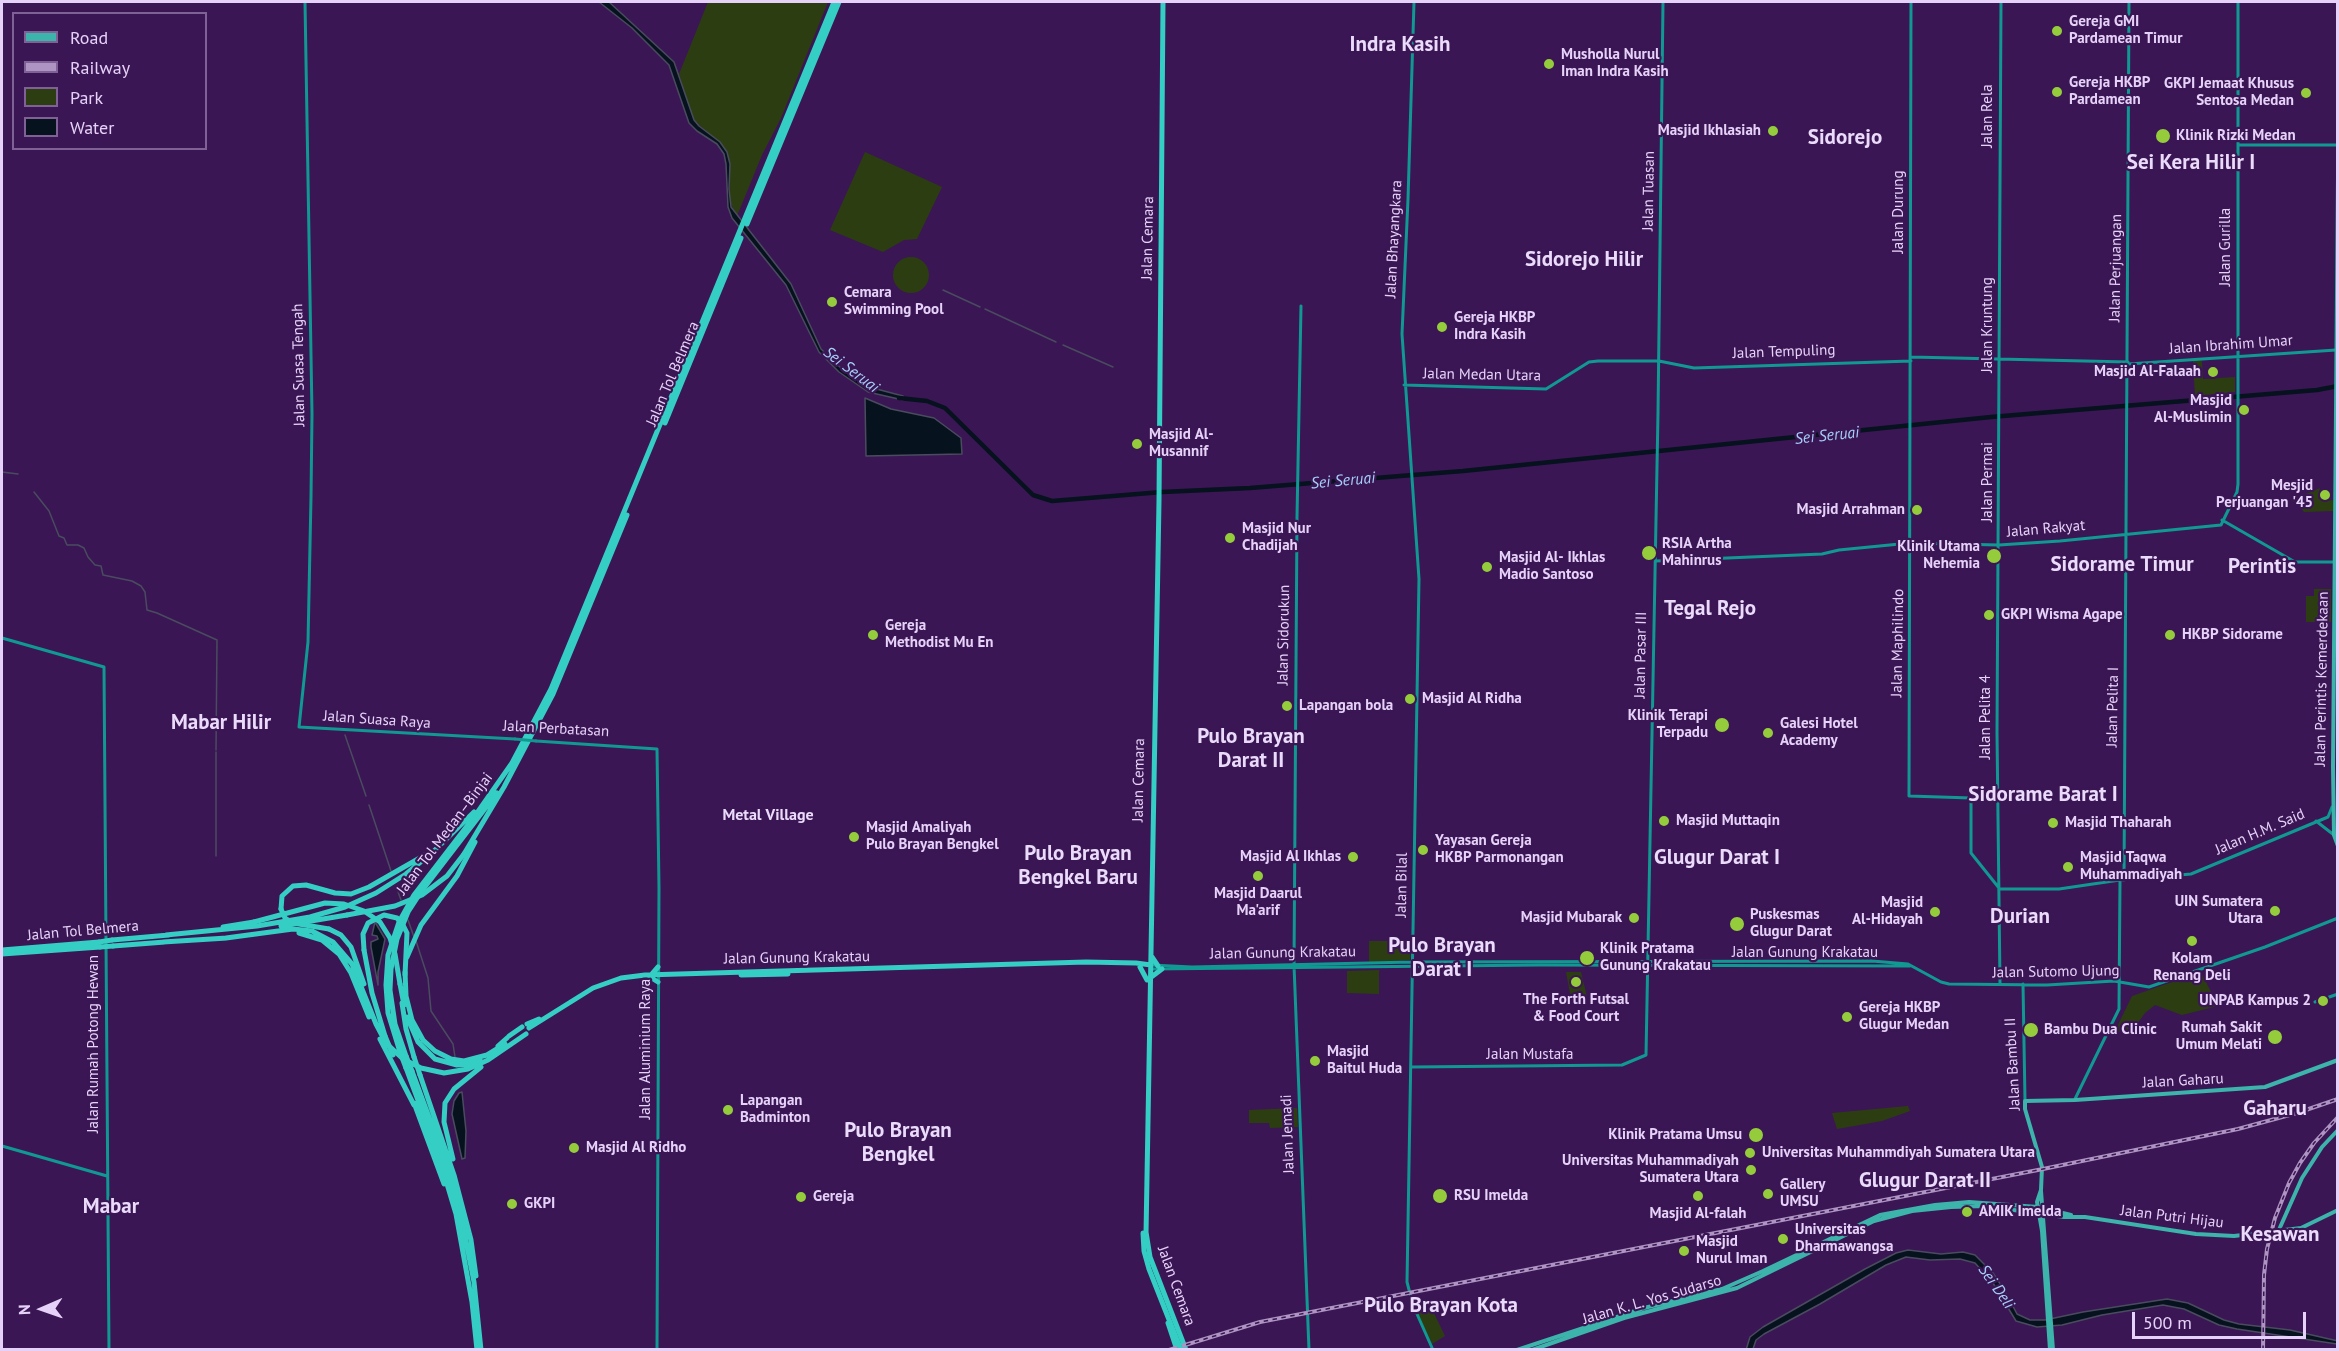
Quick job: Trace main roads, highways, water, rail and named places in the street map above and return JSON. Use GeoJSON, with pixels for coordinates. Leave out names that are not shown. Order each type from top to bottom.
{"type":"FeatureCollection","features":[{"type":"Feature","properties":{"kind":"highway","name":"Jalan Tol Belmera"},"geometry":{"type":"LineString","coordinates":[[746,222],[831,9],[837,2]]}},
{"type":"Feature","properties":{"kind":"highway","name":"Jalan Tol Belmera"},"geometry":{"type":"LineString","coordinates":[[522,753],[560,678],[837,2]]}},
{"type":"Feature","properties":{"kind":"highway","name":"Jalan Cemara"},"geometry":{"type":"LineString","coordinates":[[1163,2],[1157,314],[1158,474],[1145,1232],[1150,1257],[1171,1312],[1182,1350]]}},
{"type":"Feature","properties":{"kind":"highway","name":"Jalan Tol Belmera"},"geometry":{"type":"LineString","coordinates":[[688,356],[741,234]]}},
{"type":"Feature","properties":{"kind":"highway","name":"Jalan Tol Medan–Binjai"},"geometry":{"type":"LineString","coordinates":[[480,1350],[474,1282],[461,1216],[443,1155],[390,1023],[386,993],[387,966],[393,936],[414,895],[503,776],[531,729],[558,674],[688,356]]}},
{"type":"Feature","properties":{"kind":"highway","name":"Jalan Tol Medan–Binjai"},"geometry":{"type":"LineString","coordinates":[[480,1350],[459,1228],[439,1157],[395,1023],[390,990],[392,959],[401,928],[421,892],[488,805],[522,753]]}},
{"type":"Feature","properties":{"kind":"highway"},"geometry":{"type":"LineString","coordinates":[[463,1207],[449,1156],[414,1057],[402,983],[409,952],[421,925],[461,870],[522,753]]}},
{"type":"Feature","properties":{"kind":"highway"},"geometry":{"type":"LineString","coordinates":[[166,935],[222,931],[310,917],[354,903],[406,874],[452,834],[503,776]]}},
{"type":"Feature","properties":{"kind":"highway"},"geometry":{"type":"LineString","coordinates":[[163,942],[387,908],[418,897],[442,881],[464,854],[504,787]]}},
{"type":"Feature","properties":{"kind":"highway"},"geometry":{"type":"LineString","coordinates":[[452,834],[415,862],[365,889],[345,894],[306,885],[293,886],[282,896],[282,912],[293,923],[334,931],[350,945],[391,1055],[414,1105],[459,1228]]}},
{"type":"Feature","properties":{"kind":"highway"},"geometry":{"type":"LineString","coordinates":[[166,935],[254,922],[325,903],[344,904],[364,911],[380,922],[390,938],[409,1011],[418,1032],[435,1051],[458,1063],[473,1060],[594,990],[616,981],[656,975]]}},
{"type":"Feature","properties":{"kind":"highway"},"geometry":{"type":"LineString","coordinates":[[384,1036],[372,993],[364,950],[363,934],[368,922],[384,915],[397,918],[403,924],[407,933],[405,975]]}},
{"type":"Feature","properties":{"kind":"highway"},"geometry":{"type":"LineString","coordinates":[[226,938],[293,929],[312,932],[328,939],[342,949],[352,964],[384,1036],[394,1051],[407,1062],[421,1068],[438,1072],[454,1072],[473,1068],[501,1052]]}},
{"type":"Feature","properties":{"kind":"highway"},"geometry":{"type":"LineString","coordinates":[[163,942],[290,932],[308,934],[322,940],[333,948],[345,962],[368,1015],[391,1055]]}},
{"type":"Feature","properties":{"kind":"highway","name":"Jalan Tol Belmera"},"geometry":{"type":"LineString","coordinates":[[112,943],[166,935]]}},
{"type":"Feature","properties":{"kind":"highway","name":"Jalan Tol Belmera"},"geometry":{"type":"LineString","coordinates":[[2,952],[112,943],[163,942]]}},
{"type":"Feature","properties":{"kind":"highway"},"geometry":{"type":"LineString","coordinates":[[1149,955],[1160,968],[1149,979],[1140,965],[1149,955]]}},
{"type":"Feature","properties":{"kind":"highway","name":"Jalan Gunung Krakatau"},"geometry":{"type":"LineString","coordinates":[[656,975],[1020,966],[1140,965],[1149,967]]}},
{"type":"Feature","properties":{"kind":"highway"},"geometry":{"type":"LineString","coordinates":[[480,1350],[473,1249],[445,1126],[445,1103],[460,1083],[501,1052],[526,1029],[583,992],[607,982],[656,975]]}},
{"type":"Feature","properties":{"kind":"highway"},"geometry":{"type":"LineString","coordinates":[[408,1028],[428,1054],[439,1061],[458,1063],[479,1061],[508,1039]]}},
{"type":"Feature","properties":{"kind":"highway","name":"Jalan Cemara"},"geometry":{"type":"LineString","coordinates":[[1145,1232],[1142,1246],[1144,1259],[1164,1314],[1182,1350]]}},
{"type":"Feature","properties":{"kind":"highway"},"geometry":{"type":"LineString","coordinates":[[1145,1232],[1144,1251],[1149,1269],[1182,1350]]}},
{"type":"Feature","properties":{"kind":"highway"},"geometry":{"type":"LineString","coordinates":[[1164,1314],[1167,1311],[1171,1312]]}},
{"type":"Feature","properties":{"kind":"main road","name":"Jalan Perintis Kemerdekaan"},"geometry":{"type":"LineString","coordinates":[[2337,176],[2337,562],[2333,803],[2336,811],[2334,835],[2337,846]]}},
{"type":"Feature","properties":{"kind":"main road","name":"Jalan Gaharu"},"geometry":{"type":"LineString","coordinates":[[2025,1101],[2077,1100],[2265,1087],[2337,1060]]}},
{"type":"Feature","properties":{"kind":"main road","name":"Jalan Bambu II"},"geometry":{"type":"LineString","coordinates":[[2025,1101],[2025,1109],[2042,1167],[2039,1205],[2052,1350]]}},
{"type":"Feature","properties":{"kind":"main road"},"geometry":{"type":"LineString","coordinates":[[2278,1232],[2297,1188],[2312,1161],[2337,1130]]}},
{"type":"Feature","properties":{"kind":"main road"},"geometry":{"type":"LineString","coordinates":[[1790,1260],[1871,1218],[1890,1213],[1950,1203],[2039,1205]]}},
{"type":"Feature","properties":{"kind":"main road","name":"Jalan Putri Hijau"},"geometry":{"type":"LineString","coordinates":[[2039,1205],[2072,1216],[2196,1234],[2234,1236],[2289,1231],[2305,1227],[2337,1210]]}},
{"type":"Feature","properties":{"kind":"main road","name":"Jalan Putri Hijau"},"geometry":{"type":"LineString","coordinates":[[1790,1260],[1874,1221],[1901,1214],[1965,1206],[2072,1216]]}},
{"type":"Feature","properties":{"kind":"main road"},"geometry":{"type":"LineString","coordinates":[[2283,1222],[2284,1227],[2289,1231]]}},
{"type":"Feature","properties":{"kind":"main road","name":"Jalan K. L. Yos Sudarso"},"geometry":{"type":"LineString","coordinates":[[1667,1304],[1737,1288],[1790,1260]]}},
{"type":"Feature","properties":{"kind":"main road","name":"Jalan K. L. Yos Sudarso"},"geometry":{"type":"LineString","coordinates":[[1517,1350],[1536,1347],[1602,1324],[1722,1289],[1790,1260]]}},
{"type":"Feature","properties":{"kind":"water"},"geometry":{"type":"Polygon","coordinates":[[[599,2],[609,2],[674,62],[694,120],[720,142],[727,152],[730,164],[731,207],[791,284],[821,349],[844,371],[869,387],[903,396],[903,400],[868,392],[839,372],[819,352],[786,285],[732,218],[728,207],[724,154],[717,144],[689,123],[669,65],[632,28],[599,2]]]}},
{"type":"Feature","properties":{"kind":"water"},"geometry":{"type":"Polygon","coordinates":[[[865,398],[891,409],[934,418],[961,438],[962,454],[866,456],[865,398]]]}},
{"type":"Feature","properties":{"kind":"water"},"geometry":{"type":"Polygon","coordinates":[[[375,922],[385,939],[378,972],[378,985],[371,947],[371,942],[378,939],[377,936],[372,935],[375,922]]]}},
{"type":"Feature","properties":{"kind":"water"},"geometry":{"type":"Polygon","coordinates":[[[462,1092],[466,1131],[465,1158],[462,1159],[452,1114],[454,1101],[462,1092]]]}},
{"type":"Feature","properties":{"kind":"water","name":"Sei Deli"},"geometry":{"type":"Polygon","coordinates":[[[1908,1250],[1941,1254],[1963,1252],[1975,1255],[1993,1273],[2017,1314],[2030,1320],[2045,1320],[2167,1299],[2188,1303],[2224,1320],[2239,1324],[2290,1330],[2338,1341],[2337,1344],[2237,1329],[2219,1325],[2184,1309],[2163,1305],[2102,1315],[2062,1325],[2037,1327],[2016,1321],[1993,1283],[1975,1263],[1960,1259],[1930,1260],[1906,1257],[1886,1265],[1764,1334],[1756,1340],[1753,1349],[1746,1350],[1750,1337],[1763,1327],[1865,1269],[1896,1253],[1908,1250]]]}},
{"type":"Feature","properties":{"kind":"waterway"},"geometry":{"type":"LineString","coordinates":[[943,290],[980,307]]}},
{"type":"Feature","properties":{"kind":"waterway"},"geometry":{"type":"LineString","coordinates":[[985,309],[1056,342]]}},
{"type":"Feature","properties":{"kind":"waterway"},"geometry":{"type":"LineString","coordinates":[[1063,345],[1113,367]]}},
{"type":"Feature","properties":{"kind":"waterway","name":"Sei Seruai"},"geometry":{"type":"LineString","coordinates":[[899,398],[927,401],[945,408],[1033,495],[1052,501],[1463,471],[1991,417],[2317,390],[2338,386]]}},
{"type":"Feature","properties":{"kind":"waterway"},"geometry":{"type":"LineString","coordinates":[[2,472],[18,474]]}},
{"type":"Feature","properties":{"kind":"waterway"},"geometry":{"type":"LineString","coordinates":[[34,492],[49,511],[59,536],[64,538],[67,545],[78,545],[84,548],[95,565],[101,566],[103,575],[132,581],[141,586],[145,592],[147,610],[217,640],[216,750]]}},
{"type":"Feature","properties":{"kind":"waterway"},"geometry":{"type":"LineString","coordinates":[[345,735],[366,796]]}},
{"type":"Feature","properties":{"kind":"waterway"},"geometry":{"type":"LineString","coordinates":[[216,752],[216,856]]}},
{"type":"Feature","properties":{"kind":"waterway"},"geometry":{"type":"LineString","coordinates":[[369,805],[391,871]]}},
{"type":"Feature","properties":{"kind":"waterway"},"geometry":{"type":"LineString","coordinates":[[397,889],[401,900]]}},
{"type":"Feature","properties":{"kind":"waterway"},"geometry":{"type":"LineString","coordinates":[[408,920],[414,937]]}},
{"type":"Feature","properties":{"kind":"waterway"},"geometry":{"type":"LineString","coordinates":[[416,941],[428,978],[431,1011],[453,1044],[455,1057]]}},
{"type":"Feature","properties":{"kind":"railway"},"geometry":{"type":"LineString","coordinates":[[1169,1350],[1260,1322],[2238,1129],[2338,1099]]}},
{"type":"Feature","properties":{"kind":"railway"},"geometry":{"type":"LineString","coordinates":[[2263,1350],[2264,1275],[2267,1249],[2275,1218],[2300,1163],[2314,1143],[2338,1117]]}},
{"type":"Feature","properties":{"kind":"place","name":"Gereja GMI Pardamean Timur"},"geometry":{"type":"Point","coordinates":[2057,31]}},
{"type":"Feature","properties":{"kind":"place","name":"Musholla Nurul Iman Indra Kasih"},"geometry":{"type":"Point","coordinates":[1549,64]}},
{"type":"Feature","properties":{"kind":"place","name":"Gereja HKBP Pardamean"},"geometry":{"type":"Point","coordinates":[2057,92]}},
{"type":"Feature","properties":{"kind":"place","name":"GKPI Jemaat Khusus Sentosa Medan"},"geometry":{"type":"Point","coordinates":[2306,93]}},
{"type":"Feature","properties":{"kind":"place","name":"Masjid Ikhlasiah"},"geometry":{"type":"Point","coordinates":[1773,131]}},
{"type":"Feature","properties":{"kind":"place","name":"Klinik Rizki Medan"},"geometry":{"type":"Point","coordinates":[2163,136]}},
{"type":"Feature","properties":{"kind":"place","name":"Cemara Swimming Pool"},"geometry":{"type":"Point","coordinates":[832,302]}},
{"type":"Feature","properties":{"kind":"place","name":"Gereja HKBP Indra Kasih"},"geometry":{"type":"Point","coordinates":[1442,327]}},
{"type":"Feature","properties":{"kind":"place","name":"Masjid Al-Falaah"},"geometry":{"type":"Point","coordinates":[2213,372]}},
{"type":"Feature","properties":{"kind":"place","name":"Masjid Al-Muslimin"},"geometry":{"type":"Point","coordinates":[2244,410]}},
{"type":"Feature","properties":{"kind":"place","name":"Masjid Al- Musannif"},"geometry":{"type":"Point","coordinates":[1137,444]}},
{"type":"Feature","properties":{"kind":"place","name":"Mesjid Perjuangan '45"},"geometry":{"type":"Point","coordinates":[2325,495]}},
{"type":"Feature","properties":{"kind":"place","name":"Masjid Arrahman"},"geometry":{"type":"Point","coordinates":[1917,510]}},
{"type":"Feature","properties":{"kind":"place","name":"Masjid Nur Chadijah"},"geometry":{"type":"Point","coordinates":[1230,538]}},
{"type":"Feature","properties":{"kind":"place","name":"RSIA Artha Mahinrus"},"geometry":{"type":"Point","coordinates":[1649,553]}},
{"type":"Feature","properties":{"kind":"place","name":"Klinik Utama Nehemia"},"geometry":{"type":"Point","coordinates":[1994,556]}},
{"type":"Feature","properties":{"kind":"place","name":"Masjid Al- Ikhlas Madio Santoso"},"geometry":{"type":"Point","coordinates":[1487,567]}},
{"type":"Feature","properties":{"kind":"place","name":"GKPI Wisma Agape"},"geometry":{"type":"Point","coordinates":[1989,615]}},
{"type":"Feature","properties":{"kind":"place","name":"Gereja Methodist Mu En"},"geometry":{"type":"Point","coordinates":[873,635]}},
{"type":"Feature","properties":{"kind":"place","name":"HKBP Sidorame"},"geometry":{"type":"Point","coordinates":[2170,635]}},
{"type":"Feature","properties":{"kind":"place","name":"Masjid Al Ridha"},"geometry":{"type":"Point","coordinates":[1410,699]}},
{"type":"Feature","properties":{"kind":"place","name":"Lapangan bola"},"geometry":{"type":"Point","coordinates":[1287,706]}},
{"type":"Feature","properties":{"kind":"place","name":"Klinik Terapi Terpadu"},"geometry":{"type":"Point","coordinates":[1722,725]}},
{"type":"Feature","properties":{"kind":"place","name":"Galesi Hotel Academy"},"geometry":{"type":"Point","coordinates":[1768,733]}},
{"type":"Feature","properties":{"kind":"place","name":"Masjid Muttaqin"},"geometry":{"type":"Point","coordinates":[1664,821]}},
{"type":"Feature","properties":{"kind":"place","name":"Masjid Thaharah"},"geometry":{"type":"Point","coordinates":[2053,823]}},
{"type":"Feature","properties":{"kind":"place","name":"Masjid Amaliyah Pulo Brayan Bengkel"},"geometry":{"type":"Point","coordinates":[854,837]}},
{"type":"Feature","properties":{"kind":"place","name":"Yayasan Gereja HKBP Parmonangan"},"geometry":{"type":"Point","coordinates":[1423,850]}},
{"type":"Feature","properties":{"kind":"place","name":"Masjid Al Ikhlas"},"geometry":{"type":"Point","coordinates":[1353,857]}},
{"type":"Feature","properties":{"kind":"place","name":"Masjid Taqwa Muhammadiyah"},"geometry":{"type":"Point","coordinates":[2068,867]}},
{"type":"Feature","properties":{"kind":"place","name":"Masjid Daarul Ma'arif"},"geometry":{"type":"Point","coordinates":[1258,876]}},
{"type":"Feature","properties":{"kind":"place","name":"UIN Sumatera Utara"},"geometry":{"type":"Point","coordinates":[2275,911]}},
{"type":"Feature","properties":{"kind":"place","name":"Masjid Al-Hidayah"},"geometry":{"type":"Point","coordinates":[1935,912]}},
{"type":"Feature","properties":{"kind":"place","name":"Masjid Mubarak"},"geometry":{"type":"Point","coordinates":[1634,918]}},
{"type":"Feature","properties":{"kind":"place","name":"Puskesmas Glugur Darat"},"geometry":{"type":"Point","coordinates":[1737,924]}},
{"type":"Feature","properties":{"kind":"place","name":"Kolam Renang Deli"},"geometry":{"type":"Point","coordinates":[2192,941]}},
{"type":"Feature","properties":{"kind":"place","name":"Klinik Pratama Gunung Krakatau"},"geometry":{"type":"Point","coordinates":[1587,958]}},
{"type":"Feature","properties":{"kind":"place","name":"The Forth Futsal & Food Court"},"geometry":{"type":"Point","coordinates":[1576,982]}},
{"type":"Feature","properties":{"kind":"place","name":"UNPAB Kampus 2"},"geometry":{"type":"Point","coordinates":[2323,1001]}},
{"type":"Feature","properties":{"kind":"place","name":"Gereja HKBP Glugur Medan"},"geometry":{"type":"Point","coordinates":[1847,1017]}},
{"type":"Feature","properties":{"kind":"place","name":"Bambu Dua Clinic"},"geometry":{"type":"Point","coordinates":[2031,1030]}},
{"type":"Feature","properties":{"kind":"place","name":"Rumah Sakit Umum Melati"},"geometry":{"type":"Point","coordinates":[2275,1037]}},
{"type":"Feature","properties":{"kind":"place","name":"Masjid Baitul Huda"},"geometry":{"type":"Point","coordinates":[1315,1061]}},
{"type":"Feature","properties":{"kind":"place","name":"Lapangan Badminton"},"geometry":{"type":"Point","coordinates":[728,1110]}},
{"type":"Feature","properties":{"kind":"place","name":"Klinik Pratama Umsu"},"geometry":{"type":"Point","coordinates":[1756,1135]}},
{"type":"Feature","properties":{"kind":"place","name":"Masjid Al Ridho"},"geometry":{"type":"Point","coordinates":[574,1148]}},
{"type":"Feature","properties":{"kind":"place","name":"Universitas Muhammdiyah Sumatera Utara"},"geometry":{"type":"Point","coordinates":[1750,1153]}},
{"type":"Feature","properties":{"kind":"place","name":"Universitas Muhammadiyah Sumatera Utara"},"geometry":{"type":"Point","coordinates":[1751,1170]}},
{"type":"Feature","properties":{"kind":"place","name":"Gallery UMSU"},"geometry":{"type":"Point","coordinates":[1768,1194]}},
{"type":"Feature","properties":{"kind":"place","name":"RSU Imelda"},"geometry":{"type":"Point","coordinates":[1440,1196]}},
{"type":"Feature","properties":{"kind":"place","name":"Masjid Al-falah"},"geometry":{"type":"Point","coordinates":[1698,1196]}},
{"type":"Feature","properties":{"kind":"place","name":"Gereja"},"geometry":{"type":"Point","coordinates":[801,1197]}},
{"type":"Feature","properties":{"kind":"place","name":"GKPI"},"geometry":{"type":"Point","coordinates":[512,1204]}},
{"type":"Feature","properties":{"kind":"place","name":"AMIK Imelda"},"geometry":{"type":"Point","coordinates":[1967,1212]}},
{"type":"Feature","properties":{"kind":"place","name":"Universitas Dharmawangsa"},"geometry":{"type":"Point","coordinates":[1783,1239]}},
{"type":"Feature","properties":{"kind":"place","name":"Masjid Nurul Iman"},"geometry":{"type":"Point","coordinates":[1684,1251]}},
{"type":"Feature","properties":{"kind":"district","name":"Indra Kasih"},"geometry":{"type":"Point","coordinates":[1400,45]}},
{"type":"Feature","properties":{"kind":"district","name":"Sidorejo"},"geometry":{"type":"Point","coordinates":[1845,138]}},
{"type":"Feature","properties":{"kind":"district","name":"Sei Kera Hilir I"},"geometry":{"type":"Point","coordinates":[2191,163]}},
{"type":"Feature","properties":{"kind":"district","name":"Sidorejo Hilir"},"geometry":{"type":"Point","coordinates":[1584,260]}},
{"type":"Feature","properties":{"kind":"district","name":"Sidorame Timur"},"geometry":{"type":"Point","coordinates":[2122,565]}},
{"type":"Feature","properties":{"kind":"district","name":"Perintis"},"geometry":{"type":"Point","coordinates":[2262,567]}},
{"type":"Feature","properties":{"kind":"district","name":"Tegal Rejo"},"geometry":{"type":"Point","coordinates":[1710,609]}},
{"type":"Feature","properties":{"kind":"district","name":"Mabar Hilir"},"geometry":{"type":"Point","coordinates":[221,723]}},
{"type":"Feature","properties":{"kind":"district","name":"Pulo Brayan Darat II"},"geometry":{"type":"Point","coordinates":[1251,749]}},
{"type":"Feature","properties":{"kind":"district","name":"Sidorame Barat I"},"geometry":{"type":"Point","coordinates":[2043,795]}},
{"type":"Feature","properties":{"kind":"district","name":"Metal Village"},"geometry":{"type":"Point","coordinates":[768,815]}},
{"type":"Feature","properties":{"kind":"district","name":"Glugur Darat I"},"geometry":{"type":"Point","coordinates":[1717,858]}},
{"type":"Feature","properties":{"kind":"district","name":"Pulo Brayan Bengkel Baru"},"geometry":{"type":"Point","coordinates":[1078,866]}},
{"type":"Feature","properties":{"kind":"district","name":"Durian"},"geometry":{"type":"Point","coordinates":[2020,917]}},
{"type":"Feature","properties":{"kind":"district","name":"Pulo Brayan Darat I"},"geometry":{"type":"Point","coordinates":[1442,958]}},
{"type":"Feature","properties":{"kind":"district","name":"Gaharu"},"geometry":{"type":"Point","coordinates":[2275,1109]}},
{"type":"Feature","properties":{"kind":"district","name":"Pulo Brayan Bengkel"},"geometry":{"type":"Point","coordinates":[898,1143]}},
{"type":"Feature","properties":{"kind":"district","name":"Glugur Darat II"},"geometry":{"type":"Point","coordinates":[1925,1181]}},
{"type":"Feature","properties":{"kind":"district","name":"Mabar"},"geometry":{"type":"Point","coordinates":[111,1207]}},
{"type":"Feature","properties":{"kind":"district","name":"Kesawan"},"geometry":{"type":"Point","coordinates":[2280,1235]}},
{"type":"Feature","properties":{"kind":"district","name":"Pulo Brayan Kota"},"geometry":{"type":"Point","coordinates":[1441,1306]}}]}
